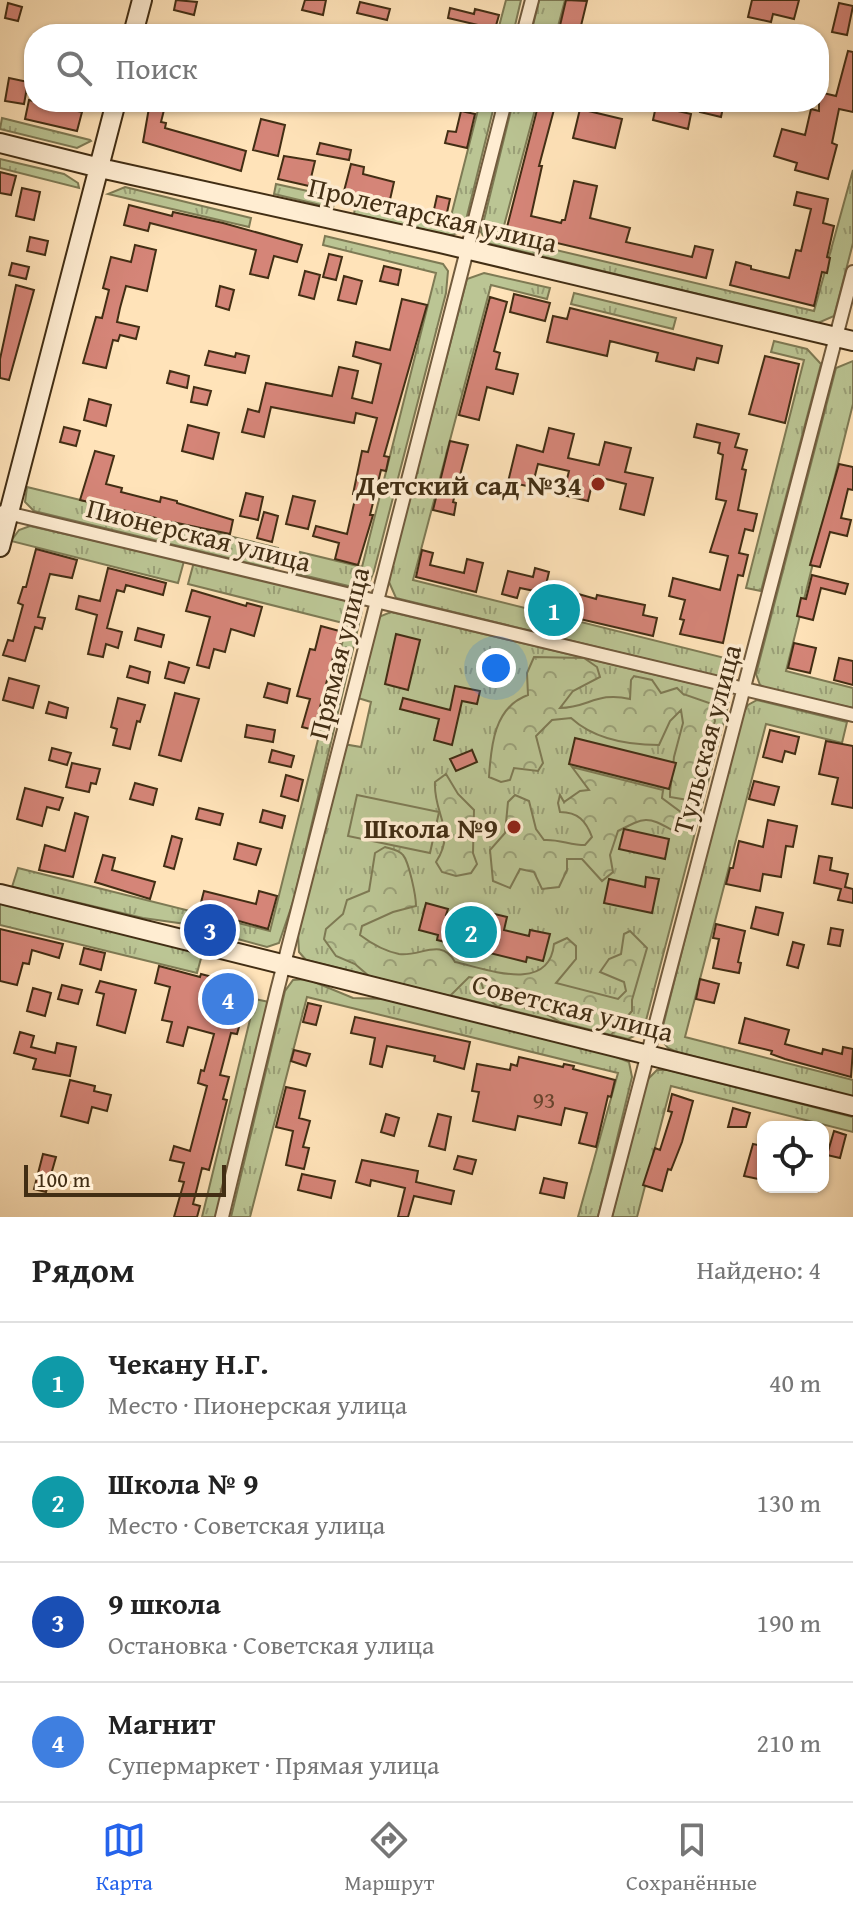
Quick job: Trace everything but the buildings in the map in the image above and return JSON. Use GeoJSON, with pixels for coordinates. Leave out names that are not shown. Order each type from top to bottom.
{"type":"FeatureCollection","features":[{"type":"Feature","properties":{"kind":"street"},"geometry":{"type":"LineString","coordinates":[[136,24],[142,0]]}},
{"type":"Feature","properties":{"kind":"street"},"geometry":{"type":"LineString","coordinates":[[526,24],[532,0]]}},
{"type":"Feature","properties":{"kind":"street"},"geometry":{"type":"LineString","coordinates":[[0,547],[4,513],[114,112]]}},
{"type":"Feature","properties":{"kind":"street","name":"Прямая улица"},"geometry":{"type":"LineString","coordinates":[[222,1217],[502,112]]}},
{"type":"Feature","properties":{"kind":"street","name":"Пролетарская улица"},"geometry":{"type":"LineString","coordinates":[[0,143],[845,339]]}},
{"type":"Feature","properties":{"kind":"street","name":"Тульская улица"},"geometry":{"type":"LineString","coordinates":[[605,1217],[743,688],[845,339],[853,272]]}},
{"type":"Feature","properties":{"kind":"street","name":"Пионерская улица"},"geometry":{"type":"LineString","coordinates":[[4,513],[853,715]]}},
{"type":"Feature","properties":{"kind":"street","name":"Советская улица"},"geometry":{"type":"LineString","coordinates":[[0,894],[853,1106]]}},
{"type":"Feature","properties":{"kind":"green space"},"geometry":{"type":"Polygon","coordinates":[[[506,0],[521,0],[515,24],[500,24],[506,0]]]}},
{"type":"Feature","properties":{"kind":"green space"},"geometry":{"type":"Polygon","coordinates":[[[539,0],[565,0],[559,24],[533,24],[539,0]]]}},
{"type":"Feature","properties":{"kind":"green space"},"geometry":{"type":"Polygon","coordinates":[[[477,112],[493,112],[466,220],[458,233],[448,236],[354,214],[356,203],[449,224],[477,112]]]}},
{"type":"Feature","properties":{"kind":"green space"},"geometry":{"type":"Polygon","coordinates":[[[511,112],[534,112],[501,237],[814,311],[853,170],[853,243],[834,316],[818,323],[487,243],[481,232],[511,112]]]}},
{"type":"Feature","properties":{"kind":"green space"},"geometry":{"type":"Polygon","coordinates":[[[2,118],[91,141],[77,148],[0,129],[2,118]]]}},
{"type":"Feature","properties":{"kind":"green space"},"geometry":{"type":"Polygon","coordinates":[[[0,159],[64,174],[78,183],[79,188],[0,168],[0,159]]]}},
{"type":"Feature","properties":{"kind":"green space"},"geometry":{"type":"Polygon","coordinates":[[[276,184],[335,197],[333,208],[274,194],[276,184]]]}},
{"type":"Feature","properties":{"kind":"green space"},"geometry":{"type":"Polygon","coordinates":[[[125,187],[251,218],[249,227],[108,194],[125,187]]]}},
{"type":"Feature","properties":{"kind":"green space"},"geometry":{"type":"Polygon","coordinates":[[[325,236],[443,264],[448,271],[446,293],[374,571],[370,581],[357,588],[294,573],[300,552],[362,567],[436,273],[323,245],[325,236]]]}},
{"type":"Feature","properties":{"kind":"green space"},"geometry":{"type":"Polygon","coordinates":[[[484,273],[550,288],[547,299],[491,285],[413,580],[741,662],[731,676],[724,678],[396,598],[389,582],[390,574],[467,279],[484,273]]]}},
{"type":"Feature","properties":{"kind":"green space"},"geometry":{"type":"Polygon","coordinates":[[[574,293],[676,318],[673,329],[571,304],[574,293]]]}},
{"type":"Feature","properties":{"kind":"green space"},"geometry":{"type":"Polygon","coordinates":[[[774,341],[807,349],[821,364],[761,591],[746,588],[804,360],[771,352],[774,341]]]}},
{"type":"Feature","properties":{"kind":"green space"},"geometry":{"type":"Polygon","coordinates":[[[853,361],[853,404],[786,671],[853,688],[853,708],[768,689],[760,685],[756,674],[836,368],[853,361]]]}},
{"type":"Feature","properties":{"kind":"green space"},"geometry":{"type":"Polygon","coordinates":[[[27,487],[278,548],[273,569],[34,511],[25,502],[27,487]]]}},
{"type":"Feature","properties":{"kind":"green space"},"geometry":{"type":"Polygon","coordinates":[[[30,526],[184,561],[178,583],[11,541],[19,530],[30,526]]]}},
{"type":"Feature","properties":{"kind":"green space"},"geometry":{"type":"Polygon","coordinates":[[[194,562],[355,603],[362,611],[294,899],[279,943],[267,947],[234,938],[221,929],[143,918],[12,887],[18,868],[270,931],[347,624],[188,584],[194,562]]]}},
{"type":"Feature","properties":{"kind":"green space","name":"Школа №9"},"geometry":{"type":"Polygon","coordinates":[[[391,612],[724,691],[729,702],[643,1032],[628,1039],[306,960],[299,952],[298,935],[343,744],[361,747],[371,702],[358,698],[377,621],[391,612]]]}},
{"type":"Feature","properties":{"kind":"green space"},"geometry":{"type":"Polygon","coordinates":[[[534,657],[584,658],[597,667],[600,677],[573,691],[560,708],[601,698],[630,699],[634,676],[652,680],[661,693],[677,688],[683,694],[712,704],[715,721],[688,800],[670,797],[674,757],[683,723],[681,710],[670,721],[659,745],[612,740],[591,732],[571,718],[552,720],[536,736],[543,763],[538,771],[514,768],[510,780],[501,782],[489,777],[496,729],[508,709],[528,695],[527,673],[534,657]]]}},
{"type":"Feature","properties":{"kind":"green space"},"geometry":{"type":"Polygon","coordinates":[[[757,700],[847,722],[842,743],[766,724],[685,1037],[853,1080],[853,1097],[677,1052],[668,1048],[660,1038],[741,717],[748,705],[757,700]]]}},
{"type":"Feature","properties":{"kind":"green space"},"geometry":{"type":"Polygon","coordinates":[[[572,767],[663,790],[662,798],[682,813],[680,828],[672,830],[646,820],[618,831],[610,855],[613,872],[602,881],[582,859],[567,859],[567,870],[559,887],[542,889],[534,872],[520,869],[510,888],[493,881],[490,850],[505,833],[508,802],[515,795],[529,801],[536,829],[544,840],[585,845],[592,837],[580,818],[560,812],[560,795],[564,802],[580,791],[589,790],[572,767]]]}},
{"type":"Feature","properties":{"kind":"green space"},"geometry":{"type":"Polygon","coordinates":[[[446,774],[458,794],[474,810],[473,853],[477,864],[471,873],[456,876],[442,872],[436,862],[442,851],[444,831],[435,782],[446,774]]]}},
{"type":"Feature","properties":{"kind":"green space"},"geometry":{"type":"Polygon","coordinates":[[[357,795],[439,812],[430,853],[348,836],[357,795]]]}},
{"type":"Feature","properties":{"kind":"green space"},"geometry":{"type":"Polygon","coordinates":[[[385,847],[403,855],[412,879],[416,906],[362,926],[360,935],[369,941],[399,954],[437,949],[455,962],[499,973],[529,974],[541,969],[550,959],[554,944],[567,938],[576,946],[576,959],[556,983],[618,999],[626,991],[624,982],[600,972],[609,959],[621,954],[624,934],[630,931],[647,948],[632,1000],[632,1011],[611,1035],[560,1022],[533,1006],[525,1008],[523,990],[515,988],[498,1007],[486,997],[480,979],[469,977],[450,996],[369,976],[355,964],[336,956],[324,939],[326,929],[343,914],[347,900],[369,891],[375,853],[385,847]]]}},
{"type":"Feature","properties":{"kind":"green space"},"geometry":{"type":"Polygon","coordinates":[[[0,902],[203,951],[197,973],[0,925],[0,902]]]}},
{"type":"Feature","properties":{"kind":"green space"},"geometry":{"type":"Polygon","coordinates":[[[307,979],[353,998],[384,999],[629,1062],[632,1077],[598,1217],[578,1217],[618,1073],[307,997],[250,1217],[231,1217],[285,991],[293,980],[307,979]]]}},
{"type":"Feature","properties":{"kind":"green space"},"geometry":{"type":"Polygon","coordinates":[[[255,999],[269,1002],[216,1217],[202,1217],[255,999]]]}},
{"type":"Feature","properties":{"kind":"green space"},"geometry":{"type":"Polygon","coordinates":[[[657,1070],[668,1070],[853,1117],[853,1132],[829,1126],[829,1121],[809,1121],[671,1086],[637,1217],[612,1217],[647,1080],[657,1070]]]}},
{"type":"Feature","properties":{"kind":"place","name":"Детский сад №34"},"geometry":{"type":"Point","coordinates":[598,484]}},
{"type":"Feature","properties":{"kind":"place","name":"Чекану Н.Г."},"geometry":{"type":"Point","coordinates":[554,610]}},
{"type":"Feature","properties":{"kind":"place","name":"Школа №9"},"geometry":{"type":"Point","coordinates":[514,827]}},
{"type":"Feature","properties":{"kind":"place","name":"9 школа"},"geometry":{"type":"Point","coordinates":[210,930]}},
{"type":"Feature","properties":{"kind":"place","name":"Школа № 9"},"geometry":{"type":"Point","coordinates":[471,932]}},
{"type":"Feature","properties":{"kind":"place","name":"Магнит"},"geometry":{"type":"Point","coordinates":[228,999]}}]}
